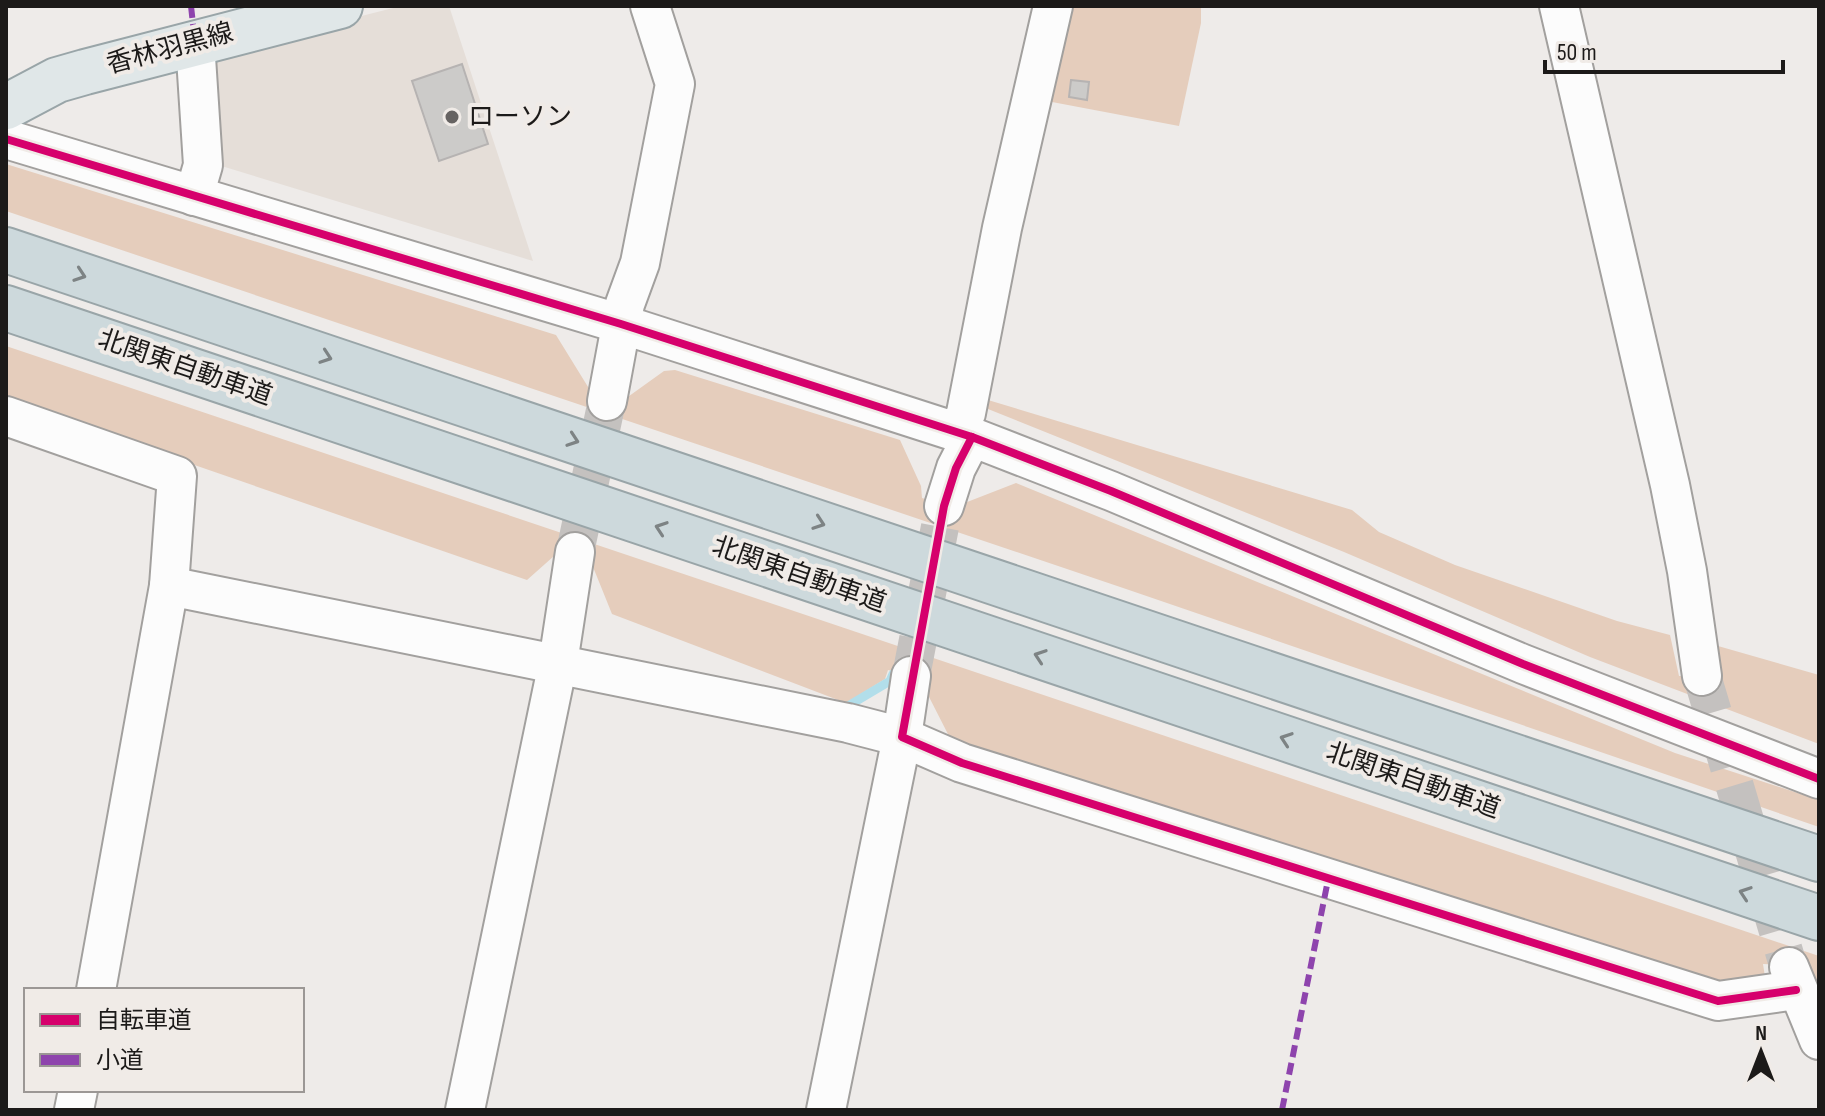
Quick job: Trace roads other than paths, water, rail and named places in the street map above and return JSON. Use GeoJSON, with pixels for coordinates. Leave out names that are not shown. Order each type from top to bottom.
{"type":"FeatureCollection","features":[{"type":"Feature","properties":{"kind":"highway","name":"北関東自動車道"},"geometry":{"type":"LineString","coordinates":[[6,250],[1819,859]]}},
{"type":"Feature","properties":{"kind":"highway","name":"北関東自動車道"},"geometry":{"type":"LineString","coordinates":[[6,308],[1819,918]]}},
{"type":"Feature","properties":{"kind":"main road","name":"香林羽黒線"},"geometry":{"type":"LineString","coordinates":[[6,107],[57,80],[340,6]]}},
{"type":"Feature","properties":{"kind":"street"},"geometry":{"type":"LineString","coordinates":[[607,401],[621,324],[640,263],[675,84],[650,6]]}},
{"type":"Feature","properties":{"kind":"street"},"geometry":{"type":"LineString","coordinates":[[944,506],[965,434],[966,413],[1002,228],[1053,6]]}},
{"type":"Feature","properties":{"kind":"street"},"geometry":{"type":"LineString","coordinates":[[1559,6],[1670,485],[1687,571],[1702,676]]}},
{"type":"Feature","properties":{"kind":"street"},"geometry":{"type":"LineString","coordinates":[[194,196],[203,165],[195,42]]}},
{"type":"Feature","properties":{"kind":"street"},"geometry":{"type":"LineString","coordinates":[[6,139],[621,324],[965,434],[1111,491],[1523,664],[1819,779]]}},
{"type":"Feature","properties":{"kind":"street"},"geometry":{"type":"LineString","coordinates":[[6,416],[177,476],[169,586],[96,988]]}},
{"type":"Feature","properties":{"kind":"street"},"geometry":{"type":"LineString","coordinates":[[465,1110],[558,663],[575,552]]}},
{"type":"Feature","properties":{"kind":"street"},"geometry":{"type":"LineString","coordinates":[[169,586],[558,663],[902,737],[962,763],[1718,1001],[1792,977],[1819,1040]]}},
{"type":"Feature","properties":{"kind":"street"},"geometry":{"type":"LineString","coordinates":[[826,1110],[902,737],[911,676]]}},
{"type":"Feature","properties":{"kind":"waterway"},"geometry":{"type":"LineString","coordinates":[[848,706],[890,681],[893,674]]}},
{"type":"Feature","properties":{"kind":"tunnel"},"geometry":{"type":"LineString","coordinates":[[575,552],[607,401]]}},
{"type":"Feature","properties":{"kind":"tunnel"},"geometry":{"type":"LineString","coordinates":[[911,676],[944,506]]}},
{"type":"Feature","properties":{"kind":"tunnel"},"geometry":{"type":"LineString","coordinates":[[1702,676],[1788,965]]}},
{"type":"Feature","properties":{"kind":"place","name":"ローソン"},"geometry":{"type":"Point","coordinates":[452,117]}}]}
